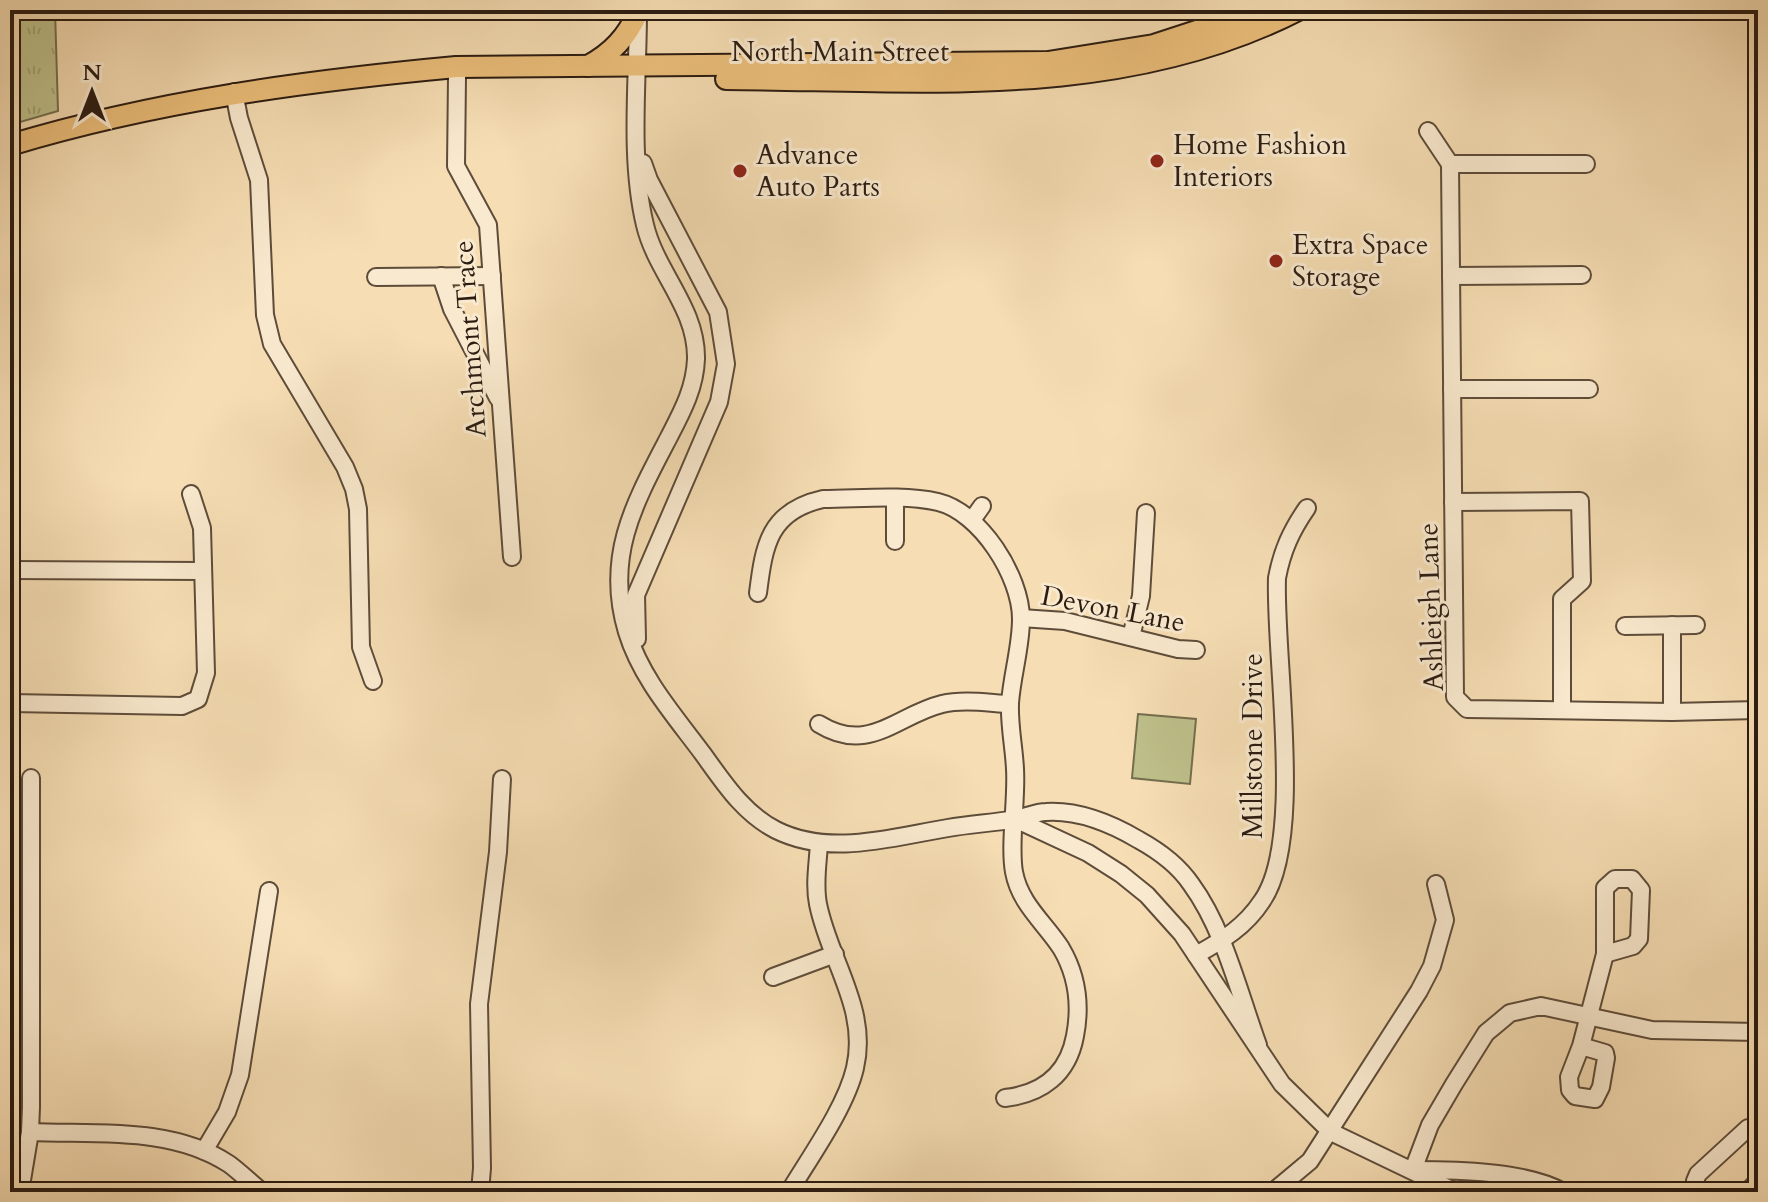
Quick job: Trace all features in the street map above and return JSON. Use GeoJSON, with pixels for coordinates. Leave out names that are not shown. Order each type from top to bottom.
{"type":"FeatureCollection","features":[{"type":"Feature","properties":{"kind":"main road","name":"North Main Street"},"geometry":{"type":"LineString","coordinates":[[370,75],[457,77],[1057,62],[1154,45],[1261,10]]}},
{"type":"Feature","properties":{"kind":"main road","name":"North Main Street"},"geometry":{"type":"LineString","coordinates":[[10,145],[117,116],[234,92],[456,67],[587,66],[771,80],[1000,81],[1084,75],[1186,53],[1257,29],[1298,10]]}},
{"type":"Feature","properties":{"kind":"main road"},"geometry":{"type":"LineString","coordinates":[[587,66],[618,45],[638,11]]}},
{"type":"Feature","properties":{"kind":"main road"},"geometry":{"type":"LineString","coordinates":[[771,80],[790,88],[800,99]]}},
{"type":"Feature","properties":{"kind":"street"},"geometry":{"type":"LineString","coordinates":[[638,11],[638,189],[645,227],[689,319],[696,357],[694,380],[687,402],[636,501],[622,542],[620,602],[627,632],[649,681],[741,805],[777,831],[819,843],[854,843],[1046,812],[1087,817],[1123,830],[1160,852],[1190,882],[1212,919],[1258,1045]]}},
{"type":"Feature","properties":{"kind":"street","name":"Archmont Trace"},"geometry":{"type":"LineString","coordinates":[[457,77],[456,166],[488,225],[512,557]]}},
{"type":"Feature","properties":{"kind":"street"},"geometry":{"type":"LineString","coordinates":[[234,92],[259,180],[265,315],[272,344],[345,467],[354,489],[358,509],[361,647],[373,681]]}},
{"type":"Feature","properties":{"kind":"street"},"geometry":{"type":"LineString","coordinates":[[1428,131],[1450,164],[1586,164]]}},
{"type":"Feature","properties":{"kind":"street"},"geometry":{"type":"LineString","coordinates":[[637,142],[649,180],[718,312],[726,364],[719,402],[636,595],[639,663]]}},
{"type":"Feature","properties":{"kind":"street","name":"Ashleigh Lane"},"geometry":{"type":"LineString","coordinates":[[1450,164],[1455,697],[1467,709],[1758,710]]}},
{"type":"Feature","properties":{"kind":"street"},"geometry":{"type":"LineString","coordinates":[[1451,276],[1582,275]]}},
{"type":"Feature","properties":{"kind":"street"},"geometry":{"type":"LineString","coordinates":[[441,276],[452,309],[501,404]]}},
{"type":"Feature","properties":{"kind":"street"},"geometry":{"type":"LineString","coordinates":[[376,277],[492,276]]}},
{"type":"Feature","properties":{"kind":"street"},"geometry":{"type":"LineString","coordinates":[[1452,389],[1589,389]]}},
{"type":"Feature","properties":{"kind":"street"},"geometry":{"type":"LineString","coordinates":[[10,703],[182,706],[198,699],[206,673],[202,528],[191,494]]}},
{"type":"Feature","properties":{"kind":"street"},"geometry":{"type":"LineString","coordinates":[[758,593],[767,541],[778,523],[792,510],[807,502],[823,499],[895,499],[939,503],[977,513],[1011,578],[1021,618],[1010,704],[1015,767],[1014,871],[1035,918],[1060,947],[1071,968],[1078,992],[1075,1040],[1051,1083],[1027,1096],[1005,1098]]}},
{"type":"Feature","properties":{"kind":"street"},"geometry":{"type":"LineString","coordinates":[[895,499],[895,541]]}},
{"type":"Feature","properties":{"kind":"street","name":"Ashleigh Lane"},"geometry":{"type":"LineString","coordinates":[[1453,502],[1580,501],[1582,581],[1562,599],[1562,710]]}},
{"type":"Feature","properties":{"kind":"street","name":"Millstone Drive"},"geometry":{"type":"LineString","coordinates":[[1196,955],[1241,928],[1264,899],[1276,874],[1283,798],[1277,578],[1281,555],[1291,531],[1307,508]]}},
{"type":"Feature","properties":{"kind":"street"},"geometry":{"type":"LineString","coordinates":[[1131,637],[1141,596],[1146,513]]}},
{"type":"Feature","properties":{"kind":"street"},"geometry":{"type":"LineString","coordinates":[[10,570],[202,571]]}},
{"type":"Feature","properties":{"kind":"street","name":"Devon Lane"},"geometry":{"type":"LineString","coordinates":[[1021,618],[1065,621],[1178,649],[1196,650]]}},
{"type":"Feature","properties":{"kind":"street"},"geometry":{"type":"LineString","coordinates":[[1672,625],[1672,712]]}},
{"type":"Feature","properties":{"kind":"street"},"geometry":{"type":"LineString","coordinates":[[1625,626],[1696,625]]}},
{"type":"Feature","properties":{"kind":"street"},"geometry":{"type":"LineString","coordinates":[[819,724],[839,733],[865,735],[890,729],[943,704],[1010,704]]}},
{"type":"Feature","properties":{"kind":"street"},"geometry":{"type":"LineString","coordinates":[[20,1192],[30,1132],[31,778]]}},
{"type":"Feature","properties":{"kind":"street"},"geometry":{"type":"LineString","coordinates":[[480,1192],[479,1004],[498,852],[502,779]]}},
{"type":"Feature","properties":{"kind":"street"},"geometry":{"type":"LineString","coordinates":[[1015,819],[1088,853],[1121,874],[1167,915],[1282,1084],[1331,1132],[1456,1192]]}},
{"type":"Feature","properties":{"kind":"street"},"geometry":{"type":"LineString","coordinates":[[789,1192],[844,1098],[856,1066],[859,1041],[856,1016],[817,900],[819,843]]}},
{"type":"Feature","properties":{"kind":"street"},"geometry":{"type":"LineString","coordinates":[[1265,1192],[1274,1192],[1310,1161],[1331,1132],[1432,966],[1445,920],[1436,884]]}},
{"type":"Feature","properties":{"kind":"street"},"geometry":{"type":"LineString","coordinates":[[204,1151],[227,1112],[240,1075],[269,891]]}},
{"type":"Feature","properties":{"kind":"street"},"geometry":{"type":"LineString","coordinates":[[773,977],[835,954]]}},
{"type":"Feature","properties":{"kind":"street"},"geometry":{"type":"LineString","coordinates":[[1581,1046],[1605,954]]}},
{"type":"Feature","properties":{"kind":"street"},"geometry":{"type":"LineString","coordinates":[[1413,1170],[1430,1125],[1486,1033],[1510,1013],[1541,1006],[1652,1030],[1758,1032]]}},
{"type":"Feature","properties":{"kind":"street"},"geometry":{"type":"LineString","coordinates":[[1700,1192],[1695,1181],[1698,1174],[1748,1128],[1758,1128]]}},
{"type":"Feature","properties":{"kind":"street"},"geometry":{"type":"LineString","coordinates":[[30,1132],[151,1136],[177,1141],[230,1165],[262,1192]]}},
{"type":"Feature","properties":{"kind":"street"},"geometry":{"type":"LineString","coordinates":[[1413,1170],[1510,1176],[1563,1192]]}},
{"type":"Feature","properties":{"kind":"street"},"geometry":{"type":"LineString","coordinates":[[1747,1192],[1758,1181]]}},
{"type":"Feature","properties":{"kind":"green space"},"geometry":{"type":"Polygon","coordinates":[[[10,10],[55,10],[58,111],[10,125],[10,10]]]}},
{"type":"Feature","properties":{"kind":"green space"},"geometry":{"type":"Polygon","coordinates":[[[1138,714],[1196,719],[1190,784],[1132,778],[1138,714]]]}},
{"type":"Feature","properties":{"kind":"place","name":"Home Fashion Interiors"},"geometry":{"type":"Point","coordinates":[1157,161]}},
{"type":"Feature","properties":{"kind":"place","name":"Advance Auto Parts"},"geometry":{"type":"Point","coordinates":[740,171]}},
{"type":"Feature","properties":{"kind":"place","name":"Extra Space Storage"},"geometry":{"type":"Point","coordinates":[1276,261]}}]}
